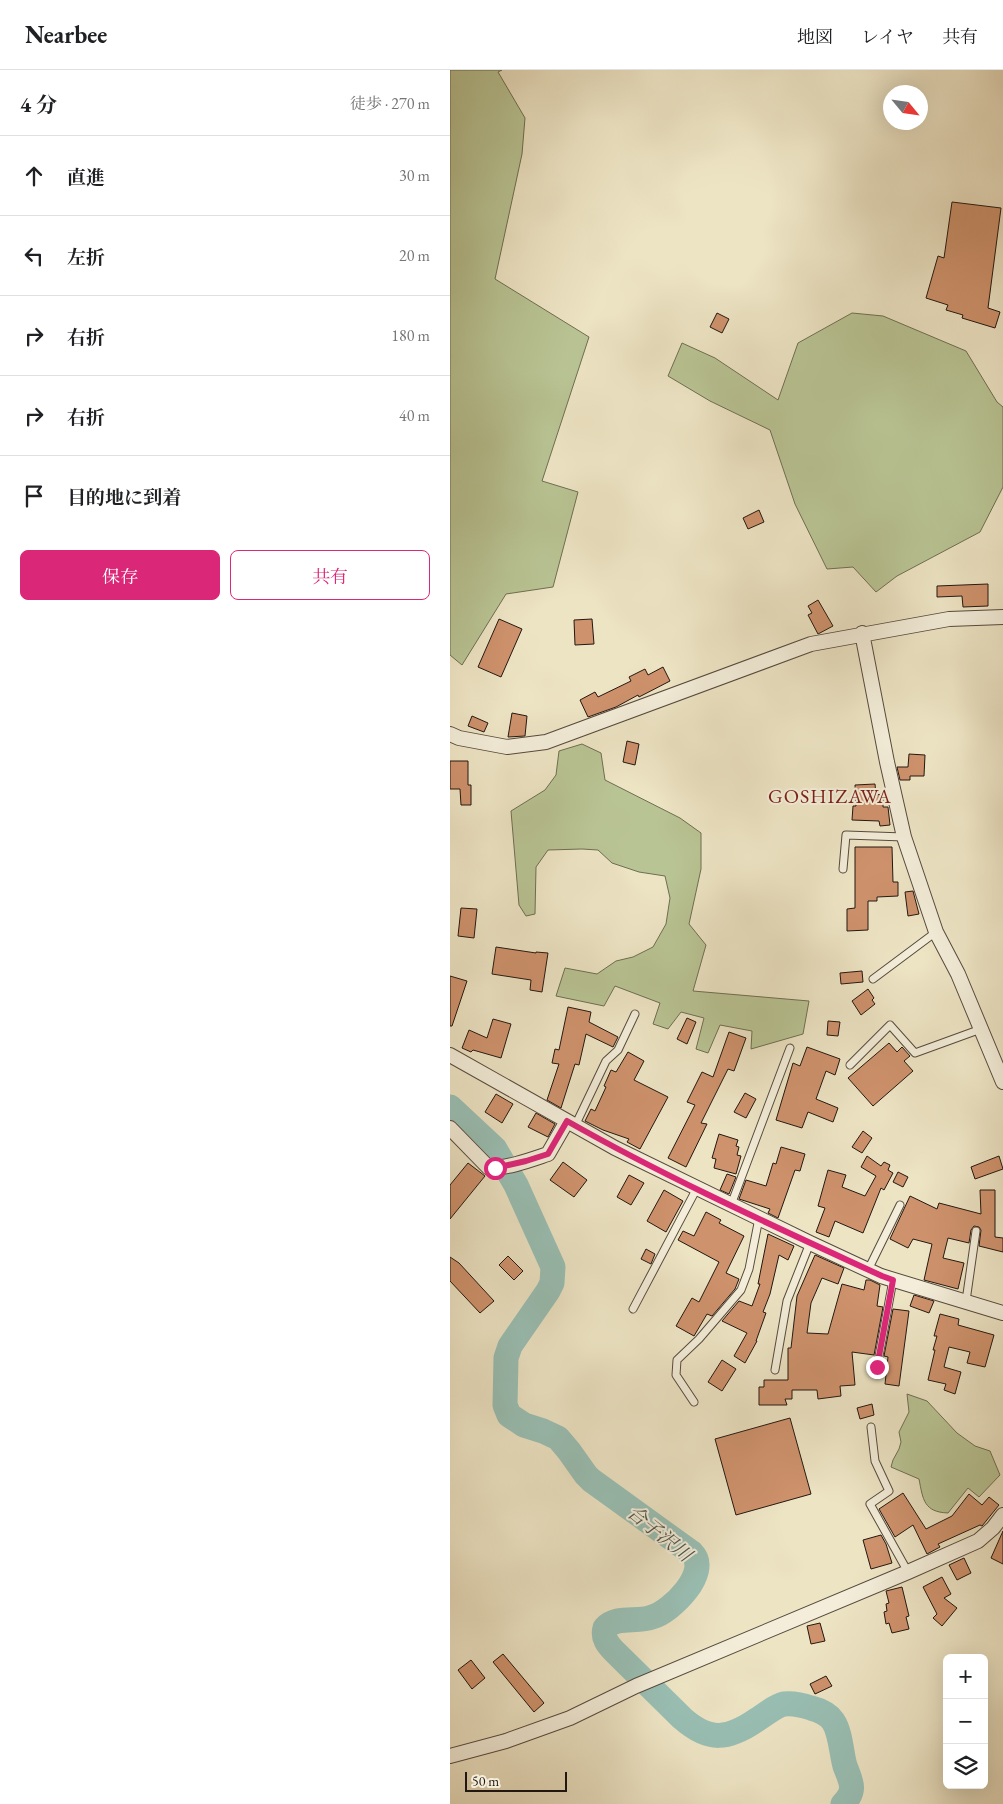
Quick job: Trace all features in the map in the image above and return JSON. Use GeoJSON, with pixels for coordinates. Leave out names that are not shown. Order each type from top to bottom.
{"type":"FeatureCollection","features":[{"type":"Feature","properties":{"kind":"street"},"geometry":{"type":"LineString","coordinates":[[450,734],[459,738],[507,747],[546,742],[811,644],[949,619],[1003,617]]}},
{"type":"Feature","properties":{"kind":"street"},"geometry":{"type":"LineString","coordinates":[[862,634],[904,837],[936,932],[958,974],[1003,1082]]}},
{"type":"Feature","properties":{"kind":"street"},"geometry":{"type":"LineString","coordinates":[[450,1054],[571,1123],[697,1188],[810,1243],[893,1280],[1003,1313]]}},
{"type":"Feature","properties":{"kind":"street"},"geometry":{"type":"LineString","coordinates":[[450,1128],[489,1168],[495,1168],[548,1154],[571,1123]]}},
{"type":"Feature","properties":{"kind":"street"},"geometry":{"type":"LineString","coordinates":[[450,1756],[506,1741],[570,1718],[636,1686],[908,1572],[978,1541],[1003,1516]]}},
{"type":"Feature","properties":{"kind":"lane"},"geometry":{"type":"LineString","coordinates":[[843,869],[846,835],[904,837]]}},
{"type":"Feature","properties":{"kind":"lane"},"geometry":{"type":"LineString","coordinates":[[873,980],[936,932]]}},
{"type":"Feature","properties":{"kind":"lane"},"geometry":{"type":"LineString","coordinates":[[571,1123],[606,1061],[618,1050],[636,1014]]}},
{"type":"Feature","properties":{"kind":"lane"},"geometry":{"type":"LineString","coordinates":[[850,1065],[890,1025],[915,1053],[981,1029]]}},
{"type":"Feature","properties":{"kind":"lane"},"geometry":{"type":"LineString","coordinates":[[731,1205],[790,1048]]}},
{"type":"Feature","properties":{"kind":"lane"},"geometry":{"type":"LineString","coordinates":[[633,1309],[697,1188]]}},
{"type":"Feature","properties":{"kind":"lane"},"geometry":{"type":"LineString","coordinates":[[868,1270],[900,1205]]}},
{"type":"Feature","properties":{"kind":"lane"},"geometry":{"type":"LineString","coordinates":[[694,1402],[676,1375],[677,1360],[699,1340],[741,1290],[749,1269],[759,1218]]}},
{"type":"Feature","properties":{"kind":"lane"},"geometry":{"type":"LineString","coordinates":[[966,1301],[976,1231]]}},
{"type":"Feature","properties":{"kind":"lane"},"geometry":{"type":"LineString","coordinates":[[775,1370],[787,1301],[810,1243]]}},
{"type":"Feature","properties":{"kind":"lane"},"geometry":{"type":"LineString","coordinates":[[877,1367],[893,1280]]}},
{"type":"Feature","properties":{"kind":"lane"},"geometry":{"type":"LineString","coordinates":[[871,1427],[875,1461],[888,1491],[870,1504],[908,1572]]}},
{"type":"Feature","properties":{"kind":"green space"},"geometry":{"type":"Polygon","coordinates":[[[450,70],[502,70],[498,72],[525,118],[522,154],[495,279],[589,337],[542,481],[578,492],[553,587],[506,594],[462,665],[450,655],[450,70]]]}},
{"type":"Feature","properties":{"kind":"green space"},"geometry":{"type":"Polygon","coordinates":[[[852,313],[883,316],[966,351],[997,402],[1003,407],[1003,487],[980,532],[897,576],[876,592],[853,567],[827,569],[795,504],[770,430],[710,401],[668,376],[682,343],[715,358],[778,400],[798,343],[852,313]]]}},
{"type":"Feature","properties":{"kind":"green space"},"geometry":{"type":"Polygon","coordinates":[[[582,744],[601,753],[605,780],[680,818],[701,833],[701,869],[689,924],[706,945],[693,991],[809,1001],[803,1034],[751,1049],[752,1031],[720,1025],[708,1053],[696,1049],[704,1018],[681,1012],[668,1029],[653,1024],[660,1003],[615,986],[604,1006],[556,996],[565,968],[597,974],[616,961],[633,957],[653,947],[666,924],[670,898],[665,876],[639,872],[612,863],[598,850],[548,850],[536,867],[535,914],[526,916],[519,905],[511,811],[545,790],[556,775],[559,751],[582,744]]]}},
{"type":"Feature","properties":{"kind":"green space"},"geometry":{"type":"Polygon","coordinates":[[[907,1394],[927,1401],[957,1433],[975,1446],[990,1451],[1000,1475],[979,1497],[968,1488],[948,1513],[934,1510],[926,1504],[919,1479],[891,1467],[901,1442],[899,1432],[909,1412],[907,1394]]]}},
{"type":"Feature","properties":{"kind":"building"},"geometry":{"type":"Polygon","coordinates":[[[952,202],[1001,208],[988,308],[1000,312],[995,328],[962,318],[963,315],[946,310],[948,305],[926,298],[938,256],[944,258],[952,202]]]}},
{"type":"Feature","properties":{"kind":"building"},"geometry":{"type":"Polygon","coordinates":[[[717,313],[729,319],[722,333],[710,327],[717,313]]]}},
{"type":"Feature","properties":{"kind":"building"},"geometry":{"type":"Polygon","coordinates":[[[759,510],[764,522],[748,529],[743,518],[759,510]]]}},
{"type":"Feature","properties":{"kind":"building"},"geometry":{"type":"Polygon","coordinates":[[[988,584],[988,606],[963,607],[962,596],[937,597],[937,586],[988,584]]]}},
{"type":"Feature","properties":{"kind":"building"},"geometry":{"type":"Polygon","coordinates":[[[818,600],[833,626],[818,634],[808,615],[812,613],[808,606],[818,600]]]}},
{"type":"Feature","properties":{"kind":"building"},"geometry":{"type":"Polygon","coordinates":[[[499,619],[522,629],[501,677],[478,667],[499,619]]]}},
{"type":"Feature","properties":{"kind":"building"},"geometry":{"type":"Polygon","coordinates":[[[592,619],[594,644],[575,645],[574,620],[592,619]]]}},
{"type":"Feature","properties":{"kind":"building"},"geometry":{"type":"Polygon","coordinates":[[[663,667],[670,681],[639,697],[638,695],[616,707],[588,717],[580,700],[595,692],[598,697],[631,681],[629,677],[645,669],[648,675],[663,667]]]}},
{"type":"Feature","properties":{"kind":"building"},"geometry":{"type":"Polygon","coordinates":[[[512,713],[527,716],[525,736],[508,737],[512,713]]]}},
{"type":"Feature","properties":{"kind":"building"},"geometry":{"type":"Polygon","coordinates":[[[472,716],[488,723],[484,732],[468,726],[472,716]]]}},
{"type":"Feature","properties":{"kind":"building"},"geometry":{"type":"Polygon","coordinates":[[[627,741],[639,744],[635,765],[623,762],[627,741]]]}},
{"type":"Feature","properties":{"kind":"building"},"geometry":{"type":"Polygon","coordinates":[[[909,754],[925,755],[924,776],[910,776],[910,780],[900,780],[897,767],[908,767],[909,754]]]}},
{"type":"Feature","properties":{"kind":"building"},"geometry":{"type":"Polygon","coordinates":[[[450,761],[468,761],[468,785],[471,785],[471,805],[461,805],[460,789],[450,789],[450,761]]]}},
{"type":"Feature","properties":{"kind":"building"},"geometry":{"type":"Polygon","coordinates":[[[875,784],[876,795],[883,794],[883,807],[888,807],[890,825],[880,826],[879,821],[852,820],[853,806],[856,806],[855,785],[875,784]]]}},
{"type":"Feature","properties":{"kind":"building"},"geometry":{"type":"Polygon","coordinates":[[[855,847],[892,847],[893,882],[898,882],[898,896],[877,897],[877,901],[868,901],[868,930],[847,931],[847,909],[855,908],[855,847]]]}},
{"type":"Feature","properties":{"kind":"building"},"geometry":{"type":"Polygon","coordinates":[[[913,891],[919,914],[908,916],[905,892],[913,891]]]}},
{"type":"Feature","properties":{"kind":"building"},"geometry":{"type":"Polygon","coordinates":[[[461,908],[477,909],[474,938],[458,936],[461,908]]]}},
{"type":"Feature","properties":{"kind":"building"},"geometry":{"type":"Polygon","coordinates":[[[496,947],[548,953],[542,992],[530,990],[531,980],[492,974],[496,947]]]}},
{"type":"Feature","properties":{"kind":"building"},"geometry":{"type":"Polygon","coordinates":[[[862,971],[863,982],[841,984],[840,973],[862,971]]]}},
{"type":"Feature","properties":{"kind":"building"},"geometry":{"type":"Polygon","coordinates":[[[450,976],[467,981],[452,1026],[450,1026],[450,976]]]}},
{"type":"Feature","properties":{"kind":"building"},"geometry":{"type":"Polygon","coordinates":[[[868,989],[874,998],[872,1000],[875,1004],[861,1015],[852,1001],[868,989]]]}},
{"type":"Feature","properties":{"kind":"building"},"geometry":{"type":"Polygon","coordinates":[[[568,1007],[591,1012],[589,1022],[618,1037],[613,1047],[586,1034],[579,1065],[575,1064],[561,1108],[547,1100],[559,1064],[552,1063],[555,1049],[559,1050],[568,1007]]]}},
{"type":"Feature","properties":{"kind":"building"},"geometry":{"type":"Polygon","coordinates":[[[687,1018],[696,1022],[687,1044],[677,1039],[687,1018]]]}},
{"type":"Feature","properties":{"kind":"building"},"geometry":{"type":"Polygon","coordinates":[[[493,1019],[511,1024],[501,1058],[473,1050],[471,1052],[462,1048],[469,1030],[487,1038],[493,1019]]]}},
{"type":"Feature","properties":{"kind":"building"},"geometry":{"type":"Polygon","coordinates":[[[828,1021],[840,1022],[838,1036],[827,1035],[828,1021]]]}},
{"type":"Feature","properties":{"kind":"building"},"geometry":{"type":"Polygon","coordinates":[[[729,1032],[746,1038],[734,1071],[728,1069],[701,1123],[707,1124],[686,1167],[668,1158],[695,1105],[687,1102],[702,1072],[713,1077],[729,1032]]]}},
{"type":"Feature","properties":{"kind":"building"},"geometry":{"type":"Polygon","coordinates":[[[889,1043],[897,1052],[902,1047],[910,1056],[904,1061],[913,1071],[873,1106],[848,1078],[889,1043]]]}},
{"type":"Feature","properties":{"kind":"building"},"geometry":{"type":"Polygon","coordinates":[[[807,1047],[840,1059],[835,1075],[826,1071],[816,1099],[838,1108],[833,1122],[808,1112],[802,1128],[776,1120],[793,1063],[800,1066],[807,1047]]]}},
{"type":"Feature","properties":{"kind":"building"},"geometry":{"type":"Polygon","coordinates":[[[628,1052],[644,1061],[634,1080],[668,1097],[640,1149],[627,1142],[629,1139],[603,1130],[585,1121],[591,1109],[595,1111],[606,1087],[604,1086],[611,1070],[616,1072],[628,1052]]]}},
{"type":"Feature","properties":{"kind":"building"},"geometry":{"type":"Polygon","coordinates":[[[745,1093],[756,1099],[746,1118],[734,1112],[745,1093]]]}},
{"type":"Feature","properties":{"kind":"building"},"geometry":{"type":"Polygon","coordinates":[[[496,1094],[513,1104],[502,1123],[485,1112],[496,1094]]]}},
{"type":"Feature","properties":{"kind":"building"},"geometry":{"type":"Polygon","coordinates":[[[536,1113],[555,1124],[548,1137],[528,1127],[536,1113]]]}},
{"type":"Feature","properties":{"kind":"building"},"geometry":{"type":"Polygon","coordinates":[[[863,1131],[872,1138],[862,1153],[852,1147],[863,1131]]]}},
{"type":"Feature","properties":{"kind":"building"},"geometry":{"type":"Polygon","coordinates":[[[719,1134],[738,1140],[736,1146],[739,1147],[737,1155],[741,1156],[736,1174],[714,1168],[716,1159],[712,1158],[719,1134]]]}},
{"type":"Feature","properties":{"kind":"building"},"geometry":{"type":"Polygon","coordinates":[[[781,1147],[805,1154],[800,1171],[795,1170],[778,1218],[768,1213],[770,1209],[739,1199],[746,1180],[766,1186],[773,1163],[776,1164],[781,1147]]]}},
{"type":"Feature","properties":{"kind":"building"},"geometry":{"type":"Polygon","coordinates":[[[867,1156],[881,1166],[884,1162],[890,1165],[888,1170],[893,1173],[884,1190],[881,1188],[863,1233],[835,1221],[829,1237],[816,1232],[825,1208],[818,1206],[828,1170],[846,1175],[842,1187],[865,1196],[876,1176],[861,1167],[867,1156]]]}},
{"type":"Feature","properties":{"kind":"building"},"geometry":{"type":"Polygon","coordinates":[[[999,1156],[1003,1169],[975,1179],[971,1167],[999,1156]]]}},
{"type":"Feature","properties":{"kind":"building"},"geometry":{"type":"Polygon","coordinates":[[[563,1162],[587,1180],[574,1197],[550,1180],[563,1162]]]}},
{"type":"Feature","properties":{"kind":"building"},"geometry":{"type":"Polygon","coordinates":[[[468,1163],[485,1176],[450,1219],[450,1185],[468,1163]]]}},
{"type":"Feature","properties":{"kind":"building"},"geometry":{"type":"Polygon","coordinates":[[[898,1172],[908,1177],[903,1187],[893,1182],[898,1172]]]}},
{"type":"Feature","properties":{"kind":"building"},"geometry":{"type":"Polygon","coordinates":[[[727,1174],[736,1177],[729,1194],[720,1190],[727,1174]]]}},
{"type":"Feature","properties":{"kind":"building"},"geometry":{"type":"Polygon","coordinates":[[[629,1175],[644,1183],[631,1205],[617,1197],[629,1175]]]}},
{"type":"Feature","properties":{"kind":"building"},"geometry":{"type":"Polygon","coordinates":[[[664,1190],[683,1201],[666,1232],[647,1221],[664,1190]]]}},
{"type":"Feature","properties":{"kind":"building"},"geometry":{"type":"Polygon","coordinates":[[[980,1190],[995,1190],[995,1237],[1003,1238],[1003,1252],[979,1246],[981,1230],[979,1227],[974,1226],[971,1230],[969,1243],[948,1238],[943,1258],[964,1263],[958,1289],[924,1280],[932,1244],[913,1239],[908,1248],[890,1239],[910,1196],[937,1209],[939,1203],[981,1214],[980,1190]]]}},
{"type":"Feature","properties":{"kind":"building"},"geometry":{"type":"Polygon","coordinates":[[[706,1212],[721,1220],[719,1223],[744,1236],[726,1273],[739,1279],[735,1289],[712,1316],[707,1314],[694,1336],[676,1326],[692,1298],[699,1302],[719,1262],[678,1240],[683,1231],[694,1236],[706,1212]]]}},
{"type":"Feature","properties":{"kind":"building"},"geometry":{"type":"Polygon","coordinates":[[[768,1234],[794,1246],[788,1260],[779,1255],[770,1294],[763,1312],[766,1313],[757,1341],[745,1363],[734,1356],[747,1333],[722,1321],[739,1301],[752,1306],[760,1284],[758,1284],[768,1234]]]}},
{"type":"Feature","properties":{"kind":"building"},"geometry":{"type":"Polygon","coordinates":[[[646,1249],[655,1254],[651,1264],[641,1259],[646,1249]]]}},
{"type":"Feature","properties":{"kind":"building"},"geometry":{"type":"Polygon","coordinates":[[[815,1255],[844,1268],[838,1284],[822,1278],[811,1303],[807,1333],[828,1334],[842,1284],[864,1290],[866,1280],[870,1280],[880,1285],[877,1306],[883,1307],[874,1355],[852,1352],[855,1385],[840,1386],[841,1396],[818,1399],[817,1390],[792,1390],[792,1399],[785,1399],[787,1405],[759,1405],[759,1387],[764,1387],[764,1380],[788,1380],[788,1348],[791,1348],[797,1296],[815,1255]]]}},
{"type":"Feature","properties":{"kind":"building"},"geometry":{"type":"Polygon","coordinates":[[[508,1256],[523,1271],[514,1280],[499,1265],[508,1256]]]}},
{"type":"Feature","properties":{"kind":"building"},"geometry":{"type":"Polygon","coordinates":[[[450,1257],[459,1263],[494,1301],[480,1313],[450,1281],[450,1257]]]}},
{"type":"Feature","properties":{"kind":"building"},"geometry":{"type":"Polygon","coordinates":[[[914,1295],[934,1301],[929,1313],[910,1306],[914,1295]]]}},
{"type":"Feature","properties":{"kind":"building"},"geometry":{"type":"Polygon","coordinates":[[[893,1309],[909,1311],[899,1386],[885,1384],[888,1357],[884,1356],[893,1309]]]}},
{"type":"Feature","properties":{"kind":"building"},"geometry":{"type":"Polygon","coordinates":[[[940,1314],[959,1319],[958,1325],[994,1335],[985,1367],[967,1363],[970,1352],[949,1347],[944,1367],[961,1372],[955,1394],[944,1390],[946,1384],[928,1380],[937,1336],[934,1336],[940,1314]]]}},
{"type":"Feature","properties":{"kind":"building"},"geometry":{"type":"Polygon","coordinates":[[[722,1360],[736,1369],[722,1391],[708,1382],[722,1360]]]}},
{"type":"Feature","properties":{"kind":"building"},"geometry":{"type":"Polygon","coordinates":[[[872,1404],[874,1415],[860,1419],[857,1408],[872,1404]]]}},
{"type":"Feature","properties":{"kind":"building"},"geometry":{"type":"Polygon","coordinates":[[[790,1418],[811,1494],[736,1515],[715,1439],[790,1418]]]}},
{"type":"Feature","properties":{"kind":"building"},"geometry":{"type":"Polygon","coordinates":[[[903,1493],[926,1529],[952,1516],[969,1494],[982,1505],[989,1497],[999,1505],[982,1526],[980,1525],[938,1544],[940,1547],[927,1554],[913,1525],[895,1537],[879,1509],[903,1493]]]}},
{"type":"Feature","properties":{"kind":"building"},"geometry":{"type":"Polygon","coordinates":[[[1003,1531],[1003,1564],[991,1558],[1003,1531]]]}},
{"type":"Feature","properties":{"kind":"building"},"geometry":{"type":"Polygon","coordinates":[[[881,1535],[892,1563],[871,1569],[863,1540],[881,1535]]]}},
{"type":"Feature","properties":{"kind":"building"},"geometry":{"type":"Polygon","coordinates":[[[964,1558],[971,1573],[957,1580],[949,1565],[964,1558]]]}},
{"type":"Feature","properties":{"kind":"building"},"geometry":{"type":"Polygon","coordinates":[[[942,1577],[951,1594],[944,1598],[957,1608],[942,1626],[933,1618],[937,1614],[923,1587],[942,1577]]]}},
{"type":"Feature","properties":{"kind":"building"},"geometry":{"type":"Polygon","coordinates":[[[902,1587],[909,1616],[906,1617],[909,1629],[892,1633],[889,1623],[886,1624],[884,1612],[887,1611],[886,1604],[889,1603],[886,1591],[902,1587]]]}},
{"type":"Feature","properties":{"kind":"building"},"geometry":{"type":"Polygon","coordinates":[[[820,1623],[825,1641],[811,1644],[807,1626],[820,1623]]]}},
{"type":"Feature","properties":{"kind":"building"},"geometry":{"type":"Polygon","coordinates":[[[503,1654],[544,1703],[534,1712],[493,1662],[503,1654]]]}},
{"type":"Feature","properties":{"kind":"building"},"geometry":{"type":"Polygon","coordinates":[[[471,1660],[485,1678],[472,1689],[458,1670],[471,1660]]]}},
{"type":"Feature","properties":{"kind":"building"},"geometry":{"type":"Polygon","coordinates":[[[826,1676],[832,1686],[815,1694],[810,1684],[826,1676]]]}},
{"type":"Feature","properties":{"kind":"waterway","name":"合子沢川"},"geometry":{"type":"LineString","coordinates":[[450,1107],[495,1149],[516,1185],[553,1267],[552,1283],[548,1291],[510,1346],[506,1358],[505,1405],[509,1415],[524,1425],[558,1438],[591,1480],[692,1553],[697,1561],[693,1580],[678,1600],[669,1608],[660,1614],[646,1619],[621,1620],[610,1624],[605,1628],[604,1635],[606,1641],[682,1718],[692,1726],[710,1734],[719,1735],[737,1731],[774,1708],[784,1704],[804,1706],[826,1714],[833,1721],[838,1731],[845,1766],[852,1786],[850,1794],[843,1804]]}},
{"type":"Feature","properties":{"kind":"district","name":"GOSHIZAWA"},"geometry":{"type":"Point","coordinates":[830,796]}},
{"type":"Feature","properties":{"kind":"route"},"geometry":{"type":"LineString","coordinates":[[495,1168],[548,1154],[567,1121],[616,1148],[697,1188],[810,1243],[893,1280],[877,1367]]}}]}
